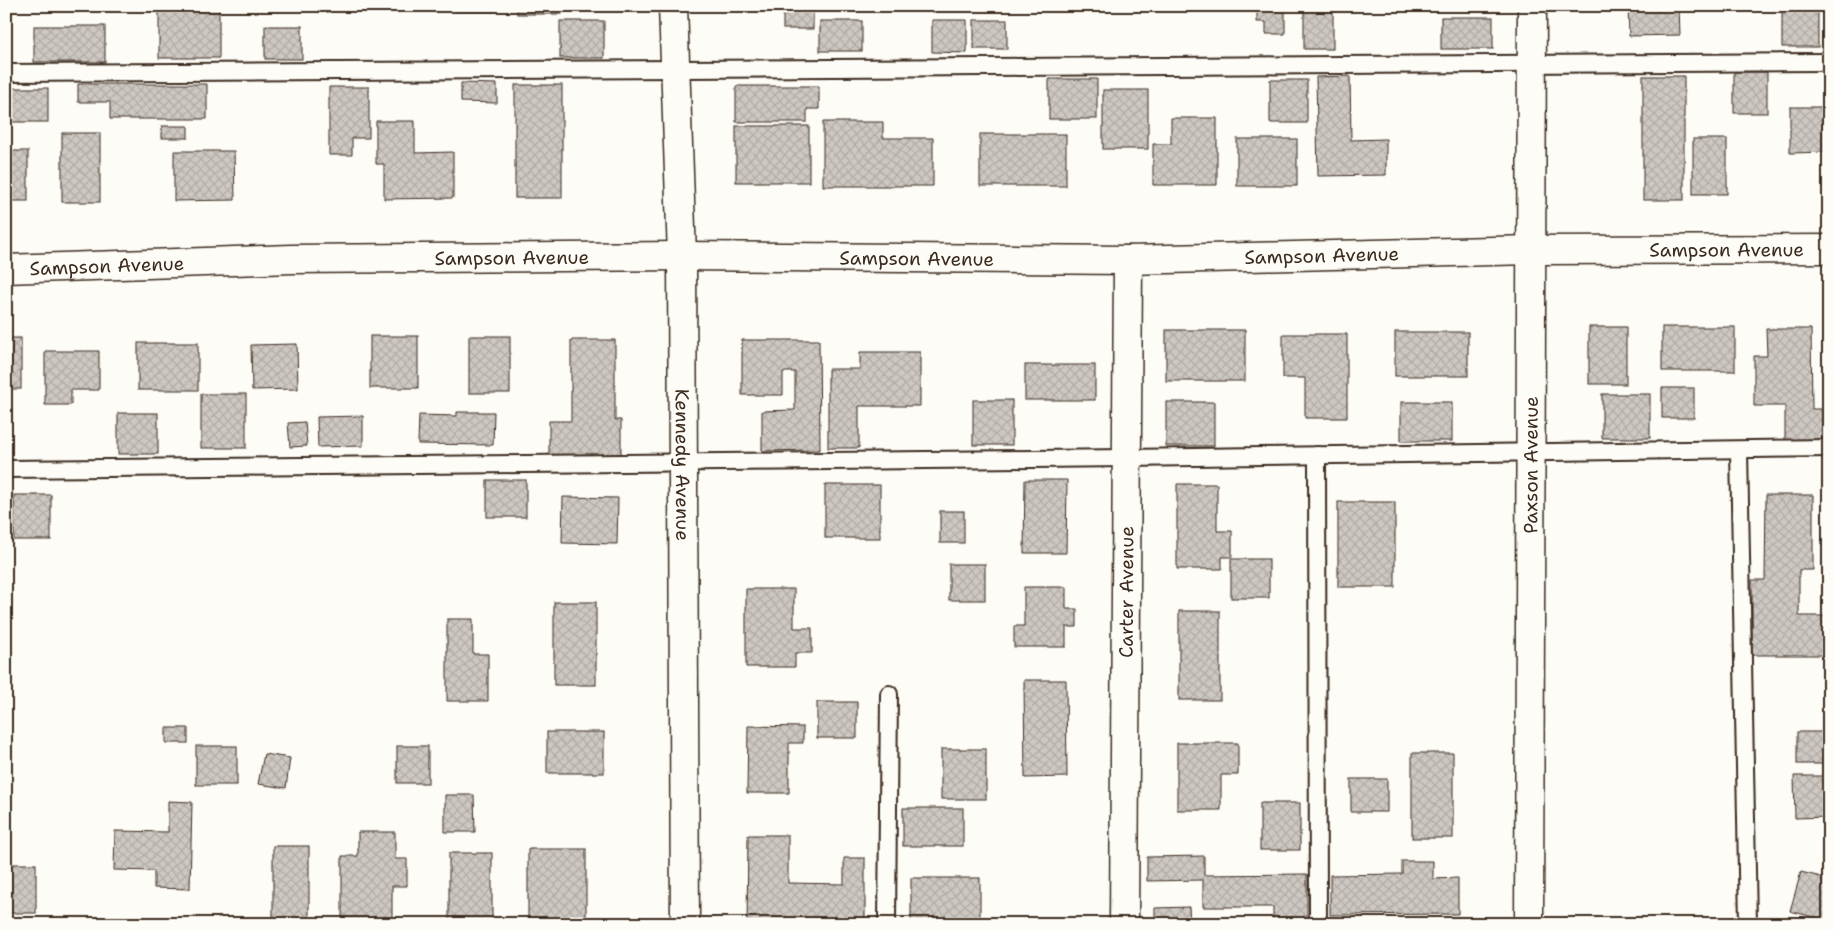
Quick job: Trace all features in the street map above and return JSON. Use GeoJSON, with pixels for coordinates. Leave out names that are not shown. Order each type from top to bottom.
{"type":"FeatureCollection","features":[{"type":"Feature","properties":{"kind":"street","name":"Kennedy Avenue"},"geometry":{"type":"LineString","coordinates":[[673,6],[682,256],[685,924]]}},
{"type":"Feature","properties":{"kind":"street","name":"Paxson Avenue"},"geometry":{"type":"LineString","coordinates":[[1530,924],[1532,6]]}},
{"type":"Feature","properties":{"kind":"street","name":"Sampson Avenue"},"geometry":{"type":"LineString","coordinates":[[6,269],[292,259],[682,256],[1128,260],[1532,250],[1829,249]]}},
{"type":"Feature","properties":{"kind":"street","name":"Carter Avenue"},"geometry":{"type":"LineString","coordinates":[[1124,924],[1128,260]]}},
{"type":"Feature","properties":{"kind":"lane"},"geometry":{"type":"LineString","coordinates":[[6,73],[1829,62]]}},
{"type":"Feature","properties":{"kind":"lane"},"geometry":{"type":"LineString","coordinates":[[6,469],[1127,458],[1829,448]]}},
{"type":"Feature","properties":{"kind":"lane"},"geometry":{"type":"LineString","coordinates":[[1738,450],[1748,924]]}},
{"type":"Feature","properties":{"kind":"lane"},"geometry":{"type":"LineString","coordinates":[[1317,455],[1318,924]]}},
{"type":"Feature","properties":{"kind":"lane"},"geometry":{"type":"LineString","coordinates":[[887,924],[888,694]]}},
{"type":"Feature","properties":{"kind":"building"},"geometry":{"type":"Polygon","coordinates":[[[159,6],[219,6],[219,58],[159,58],[159,6]]]}},
{"type":"Feature","properties":{"kind":"building"},"geometry":{"type":"Polygon","coordinates":[[[457,6],[495,6],[495,11],[457,11],[457,6]]]}},
{"type":"Feature","properties":{"kind":"building"},"geometry":{"type":"Polygon","coordinates":[[[517,6],[562,6],[562,14],[517,14],[517,6]]]}},
{"type":"Feature","properties":{"kind":"building"},"geometry":{"type":"Polygon","coordinates":[[[783,6],[813,6],[813,29],[783,29],[783,6]]]}},
{"type":"Feature","properties":{"kind":"building"},"geometry":{"type":"Polygon","coordinates":[[[1257,6],[1285,6],[1285,34],[1266,34],[1266,22],[1257,22],[1257,6]]]}},
{"type":"Feature","properties":{"kind":"building"},"geometry":{"type":"Polygon","coordinates":[[[1304,6],[1333,6],[1333,49],[1304,49],[1304,6]]]}},
{"type":"Feature","properties":{"kind":"building"},"geometry":{"type":"Polygon","coordinates":[[[1628,6],[1679,6],[1680,35],[1629,36],[1628,6]]]}},
{"type":"Feature","properties":{"kind":"building"},"geometry":{"type":"Polygon","coordinates":[[[1782,7],[1818,7],[1818,47],[1782,47],[1782,7]]]}},
{"type":"Feature","properties":{"kind":"building"},"geometry":{"type":"Polygon","coordinates":[[[1441,17],[1493,17],[1493,49],[1441,49],[1441,17]]]}},
{"type":"Feature","properties":{"kind":"building"},"geometry":{"type":"Polygon","coordinates":[[[932,20],[967,20],[967,53],[932,52],[932,20]]]}},
{"type":"Feature","properties":{"kind":"building"},"geometry":{"type":"Polygon","coordinates":[[[974,20],[1007,20],[1007,49],[974,49],[974,20]]]}},
{"type":"Feature","properties":{"kind":"building"},"geometry":{"type":"Polygon","coordinates":[[[560,21],[604,21],[604,58],[560,58],[560,21]]]}},
{"type":"Feature","properties":{"kind":"building"},"geometry":{"type":"Polygon","coordinates":[[[820,21],[862,21],[862,51],[820,51],[820,21]]]}},
{"type":"Feature","properties":{"kind":"building"},"geometry":{"type":"Polygon","coordinates":[[[34,26],[105,26],[105,62],[34,62],[34,26]]]}},
{"type":"Feature","properties":{"kind":"building"},"geometry":{"type":"Polygon","coordinates":[[[265,26],[302,26],[302,59],[265,59],[265,26]]]}},
{"type":"Feature","properties":{"kind":"building"},"geometry":{"type":"Polygon","coordinates":[[[1734,72],[1767,72],[1767,113],[1734,113],[1734,72]]]}},
{"type":"Feature","properties":{"kind":"building"},"geometry":{"type":"Polygon","coordinates":[[[1824,72],[1829,72],[1829,152],[1790,153],[1790,107],[1824,107],[1824,72]]]}},
{"type":"Feature","properties":{"kind":"building"},"geometry":{"type":"Polygon","coordinates":[[[1350,76],[1351,140],[1386,139],[1386,175],[1318,176],[1316,77],[1350,76]]]}},
{"type":"Feature","properties":{"kind":"building"},"geometry":{"type":"Polygon","coordinates":[[[1643,76],[1684,76],[1684,200],[1643,200],[1643,76]]]}},
{"type":"Feature","properties":{"kind":"building"},"geometry":{"type":"Polygon","coordinates":[[[1049,79],[1097,79],[1097,119],[1049,119],[1049,79]]]}},
{"type":"Feature","properties":{"kind":"building"},"geometry":{"type":"Polygon","coordinates":[[[1270,80],[1307,80],[1307,123],[1270,123],[1270,80]]]}},
{"type":"Feature","properties":{"kind":"building"},"geometry":{"type":"Polygon","coordinates":[[[461,83],[497,84],[497,103],[461,102],[461,83]]]}},
{"type":"Feature","properties":{"kind":"building"},"geometry":{"type":"Polygon","coordinates":[[[78,84],[207,84],[207,119],[110,119],[110,102],[78,102],[78,84]]]}},
{"type":"Feature","properties":{"kind":"building"},"geometry":{"type":"Polygon","coordinates":[[[515,85],[562,85],[562,198],[515,198],[515,85]]]}},
{"type":"Feature","properties":{"kind":"building"},"geometry":{"type":"Polygon","coordinates":[[[736,86],[819,86],[819,109],[807,109],[807,122],[736,122],[736,86]]]}},
{"type":"Feature","properties":{"kind":"building"},"geometry":{"type":"Polygon","coordinates":[[[329,87],[369,87],[369,138],[352,138],[352,155],[329,155],[329,87]]]}},
{"type":"Feature","properties":{"kind":"building"},"geometry":{"type":"Polygon","coordinates":[[[6,88],[48,88],[48,122],[6,122],[6,88]]]}},
{"type":"Feature","properties":{"kind":"building"},"geometry":{"type":"Polygon","coordinates":[[[1103,90],[1148,90],[1148,149],[1103,149],[1103,90]]]}},
{"type":"Feature","properties":{"kind":"building"},"geometry":{"type":"Polygon","coordinates":[[[1171,118],[1217,118],[1217,185],[1153,185],[1153,144],[1171,144],[1171,118]]]}},
{"type":"Feature","properties":{"kind":"building"},"geometry":{"type":"Polygon","coordinates":[[[376,121],[415,121],[415,153],[453,152],[453,198],[384,199],[384,164],[376,164],[376,121]]]}},
{"type":"Feature","properties":{"kind":"building"},"geometry":{"type":"Polygon","coordinates":[[[823,122],[883,122],[883,138],[933,138],[933,186],[823,186],[823,122]]]}},
{"type":"Feature","properties":{"kind":"building"},"geometry":{"type":"Polygon","coordinates":[[[162,126],[188,126],[188,138],[162,138],[162,126]]]}},
{"type":"Feature","properties":{"kind":"building"},"geometry":{"type":"Polygon","coordinates":[[[736,126],[809,126],[809,182],[736,182],[736,126]]]}},
{"type":"Feature","properties":{"kind":"building"},"geometry":{"type":"Polygon","coordinates":[[[62,133],[100,133],[100,202],[62,202],[62,133]]]}},
{"type":"Feature","properties":{"kind":"building"},"geometry":{"type":"Polygon","coordinates":[[[980,134],[1066,134],[1066,186],[980,186],[980,134]]]}},
{"type":"Feature","properties":{"kind":"building"},"geometry":{"type":"Polygon","coordinates":[[[1237,139],[1297,139],[1297,186],[1237,186],[1237,139]]]}},
{"type":"Feature","properties":{"kind":"building"},"geometry":{"type":"Polygon","coordinates":[[[1693,139],[1727,139],[1727,194],[1693,194],[1693,139]]]}},
{"type":"Feature","properties":{"kind":"building"},"geometry":{"type":"Polygon","coordinates":[[[6,151],[28,151],[28,201],[6,201],[6,151]]]}},
{"type":"Feature","properties":{"kind":"building"},"geometry":{"type":"Polygon","coordinates":[[[174,151],[234,151],[235,200],[174,201],[174,151]]]}},
{"type":"Feature","properties":{"kind":"building"},"geometry":{"type":"Polygon","coordinates":[[[1589,327],[1626,327],[1626,384],[1589,384],[1589,327]]]}},
{"type":"Feature","properties":{"kind":"building"},"geometry":{"type":"Polygon","coordinates":[[[1662,327],[1735,327],[1735,371],[1662,371],[1662,327]]]}},
{"type":"Feature","properties":{"kind":"building"},"geometry":{"type":"Polygon","coordinates":[[[1766,329],[1811,329],[1812,409],[1822,409],[1822,442],[1785,443],[1785,406],[1754,406],[1754,356],[1767,356],[1766,329]]]}},
{"type":"Feature","properties":{"kind":"building"},"geometry":{"type":"Polygon","coordinates":[[[1166,330],[1245,330],[1245,381],[1166,381],[1166,330]]]}},
{"type":"Feature","properties":{"kind":"building"},"geometry":{"type":"Polygon","coordinates":[[[1395,332],[1468,332],[1468,376],[1395,376],[1395,332]]]}},
{"type":"Feature","properties":{"kind":"building"},"geometry":{"type":"Polygon","coordinates":[[[1283,334],[1347,334],[1347,418],[1305,418],[1305,378],[1283,378],[1283,334]]]}},
{"type":"Feature","properties":{"kind":"building"},"geometry":{"type":"Polygon","coordinates":[[[370,336],[418,336],[418,388],[370,388],[370,336]]]}},
{"type":"Feature","properties":{"kind":"building"},"geometry":{"type":"Polygon","coordinates":[[[469,336],[510,336],[510,393],[469,393],[469,336]]]}},
{"type":"Feature","properties":{"kind":"building"},"geometry":{"type":"Polygon","coordinates":[[[6,338],[21,338],[21,389],[6,389],[6,338]]]}},
{"type":"Feature","properties":{"kind":"building"},"geometry":{"type":"Polygon","coordinates":[[[571,340],[615,340],[615,420],[621,420],[621,455],[549,455],[549,421],[571,421],[571,340]]]}},
{"type":"Feature","properties":{"kind":"building"},"geometry":{"type":"Polygon","coordinates":[[[742,340],[819,340],[820,450],[762,451],[762,411],[795,410],[795,372],[783,372],[783,395],[742,395],[742,340]]]}},
{"type":"Feature","properties":{"kind":"building"},"geometry":{"type":"Polygon","coordinates":[[[138,343],[198,343],[198,390],[138,390],[138,343]]]}},
{"type":"Feature","properties":{"kind":"building"},"geometry":{"type":"Polygon","coordinates":[[[297,344],[298,389],[252,390],[251,345],[297,344]]]}},
{"type":"Feature","properties":{"kind":"building"},"geometry":{"type":"Polygon","coordinates":[[[45,351],[99,351],[99,390],[71,390],[71,405],[45,405],[45,351]]]}},
{"type":"Feature","properties":{"kind":"building"},"geometry":{"type":"Polygon","coordinates":[[[860,352],[920,352],[920,406],[859,406],[859,448],[828,448],[828,369],[860,369],[860,352]]]}},
{"type":"Feature","properties":{"kind":"building"},"geometry":{"type":"Polygon","coordinates":[[[1025,365],[1095,365],[1095,400],[1025,400],[1025,365]]]}},
{"type":"Feature","properties":{"kind":"building"},"geometry":{"type":"Polygon","coordinates":[[[1662,388],[1694,388],[1694,418],[1662,418],[1662,388]]]}},
{"type":"Feature","properties":{"kind":"building"},"geometry":{"type":"Polygon","coordinates":[[[201,394],[246,394],[246,448],[201,448],[201,394]]]}},
{"type":"Feature","properties":{"kind":"building"},"geometry":{"type":"Polygon","coordinates":[[[1602,394],[1650,394],[1650,438],[1602,438],[1602,394]]]}},
{"type":"Feature","properties":{"kind":"building"},"geometry":{"type":"Polygon","coordinates":[[[973,400],[1012,400],[1012,445],[973,445],[973,400]]]}},
{"type":"Feature","properties":{"kind":"building"},"geometry":{"type":"Polygon","coordinates":[[[1166,402],[1214,402],[1214,446],[1166,446],[1166,402]]]}},
{"type":"Feature","properties":{"kind":"building"},"geometry":{"type":"Polygon","coordinates":[[[1401,402],[1452,402],[1452,441],[1401,441],[1401,402]]]}},
{"type":"Feature","properties":{"kind":"building"},"geometry":{"type":"Polygon","coordinates":[[[457,412],[494,412],[493,445],[418,444],[419,415],[457,416],[457,412]]]}},
{"type":"Feature","properties":{"kind":"building"},"geometry":{"type":"Polygon","coordinates":[[[118,413],[158,413],[158,454],[118,454],[118,413]]]}},
{"type":"Feature","properties":{"kind":"building"},"geometry":{"type":"Polygon","coordinates":[[[363,416],[363,446],[318,447],[317,417],[363,416]]]}},
{"type":"Feature","properties":{"kind":"building"},"geometry":{"type":"Polygon","coordinates":[[[305,422],[307,446],[290,447],[288,423],[305,422]]]}},
{"type":"Feature","properties":{"kind":"building"},"geometry":{"type":"Polygon","coordinates":[[[487,480],[526,480],[526,517],[487,517],[487,480]]]}},
{"type":"Feature","properties":{"kind":"building"},"geometry":{"type":"Polygon","coordinates":[[[1025,480],[1067,480],[1066,553],[1024,553],[1025,480]]]}},
{"type":"Feature","properties":{"kind":"building"},"geometry":{"type":"Polygon","coordinates":[[[1177,484],[1217,484],[1217,531],[1232,531],[1232,557],[1222,557],[1222,569],[1177,569],[1177,484]]]}},
{"type":"Feature","properties":{"kind":"building"},"geometry":{"type":"Polygon","coordinates":[[[825,485],[880,485],[880,538],[825,538],[825,485]]]}},
{"type":"Feature","properties":{"kind":"building"},"geometry":{"type":"Polygon","coordinates":[[[14,495],[51,495],[51,540],[14,540],[14,495]]]}},
{"type":"Feature","properties":{"kind":"building"},"geometry":{"type":"Polygon","coordinates":[[[1766,495],[1813,495],[1813,570],[1799,570],[1799,616],[1826,616],[1825,655],[1752,655],[1752,580],[1765,580],[1766,495]]]}},
{"type":"Feature","properties":{"kind":"building"},"geometry":{"type":"Polygon","coordinates":[[[563,497],[618,498],[617,544],[562,543],[563,497]]]}},
{"type":"Feature","properties":{"kind":"building"},"geometry":{"type":"Polygon","coordinates":[[[1338,502],[1395,502],[1395,587],[1338,587],[1338,502]]]}},
{"type":"Feature","properties":{"kind":"building"},"geometry":{"type":"Polygon","coordinates":[[[940,511],[964,511],[964,543],[940,543],[940,511]]]}},
{"type":"Feature","properties":{"kind":"building"},"geometry":{"type":"Polygon","coordinates":[[[1231,559],[1269,559],[1269,598],[1231,598],[1231,559]]]}},
{"type":"Feature","properties":{"kind":"building"},"geometry":{"type":"Polygon","coordinates":[[[949,564],[985,564],[985,600],[949,600],[949,564]]]}},
{"type":"Feature","properties":{"kind":"building"},"geometry":{"type":"Polygon","coordinates":[[[1024,587],[1066,587],[1066,609],[1077,609],[1077,627],[1066,627],[1066,647],[1014,647],[1014,626],[1024,626],[1024,587]]]}},
{"type":"Feature","properties":{"kind":"building"},"geometry":{"type":"Polygon","coordinates":[[[746,589],[794,589],[794,628],[812,628],[812,653],[795,653],[795,667],[746,667],[746,589]]]}},
{"type":"Feature","properties":{"kind":"building"},"geometry":{"type":"Polygon","coordinates":[[[554,602],[596,602],[596,685],[554,685],[554,602]]]}},
{"type":"Feature","properties":{"kind":"building"},"geometry":{"type":"Polygon","coordinates":[[[1179,611],[1220,611],[1220,700],[1179,700],[1179,611]]]}},
{"type":"Feature","properties":{"kind":"building"},"geometry":{"type":"Polygon","coordinates":[[[447,619],[473,619],[473,654],[488,654],[488,701],[447,701],[447,619]]]}},
{"type":"Feature","properties":{"kind":"building"},"geometry":{"type":"Polygon","coordinates":[[[1024,680],[1066,680],[1067,777],[1025,778],[1024,680]]]}},
{"type":"Feature","properties":{"kind":"building"},"geometry":{"type":"Polygon","coordinates":[[[817,702],[857,702],[857,738],[817,738],[817,702]]]}},
{"type":"Feature","properties":{"kind":"building"},"geometry":{"type":"Polygon","coordinates":[[[748,726],[803,727],[803,743],[789,743],[789,793],[747,793],[748,726]]]}},
{"type":"Feature","properties":{"kind":"building"},"geometry":{"type":"Polygon","coordinates":[[[166,728],[188,728],[188,743],[166,743],[166,728]]]}},
{"type":"Feature","properties":{"kind":"building"},"geometry":{"type":"Polygon","coordinates":[[[547,732],[604,732],[604,773],[547,773],[547,732]]]}},
{"type":"Feature","properties":{"kind":"building"},"geometry":{"type":"Polygon","coordinates":[[[1797,732],[1829,732],[1829,764],[1797,764],[1797,732]]]}},
{"type":"Feature","properties":{"kind":"building"},"geometry":{"type":"Polygon","coordinates":[[[1177,743],[1238,743],[1238,775],[1221,775],[1221,810],[1177,810],[1177,743]]]}},
{"type":"Feature","properties":{"kind":"building"},"geometry":{"type":"Polygon","coordinates":[[[196,746],[237,746],[237,785],[196,785],[196,746]]]}},
{"type":"Feature","properties":{"kind":"building"},"geometry":{"type":"Polygon","coordinates":[[[397,746],[428,746],[428,783],[397,783],[397,746]]]}},
{"type":"Feature","properties":{"kind":"building"},"geometry":{"type":"Polygon","coordinates":[[[941,749],[986,749],[986,799],[941,799],[941,749]]]}},
{"type":"Feature","properties":{"kind":"building"},"geometry":{"type":"Polygon","coordinates":[[[1412,753],[1453,753],[1453,838],[1412,838],[1412,753]]]}},
{"type":"Feature","properties":{"kind":"building"},"geometry":{"type":"Polygon","coordinates":[[[264,754],[290,758],[286,788],[258,784],[264,754]]]}},
{"type":"Feature","properties":{"kind":"building"},"geometry":{"type":"Polygon","coordinates":[[[1794,776],[1829,776],[1829,817],[1795,818],[1794,776]]]}},
{"type":"Feature","properties":{"kind":"building"},"geometry":{"type":"Polygon","coordinates":[[[1351,779],[1387,779],[1387,812],[1351,812],[1351,779]]]}},
{"type":"Feature","properties":{"kind":"building"},"geometry":{"type":"Polygon","coordinates":[[[445,795],[474,795],[475,832],[445,832],[445,795]]]}},
{"type":"Feature","properties":{"kind":"building"},"geometry":{"type":"Polygon","coordinates":[[[168,801],[192,802],[190,889],[154,888],[154,871],[114,870],[115,831],[168,832],[168,801]]]}},
{"type":"Feature","properties":{"kind":"building"},"geometry":{"type":"Polygon","coordinates":[[[1260,803],[1300,803],[1300,850],[1260,850],[1260,803]]]}},
{"type":"Feature","properties":{"kind":"building"},"geometry":{"type":"Polygon","coordinates":[[[903,808],[963,808],[963,846],[903,846],[903,808]]]}},
{"type":"Feature","properties":{"kind":"building"},"geometry":{"type":"Polygon","coordinates":[[[358,832],[395,832],[395,859],[407,859],[407,886],[392,886],[392,924],[342,924],[342,856],[358,856],[358,832]]]}},
{"type":"Feature","properties":{"kind":"building"},"geometry":{"type":"Polygon","coordinates":[[[748,835],[788,835],[788,883],[844,884],[844,858],[865,858],[865,924],[747,924],[748,835]]]}},
{"type":"Feature","properties":{"kind":"building"},"geometry":{"type":"Polygon","coordinates":[[[273,846],[309,846],[309,924],[273,924],[273,846]]]}},
{"type":"Feature","properties":{"kind":"building"},"geometry":{"type":"Polygon","coordinates":[[[528,849],[586,849],[586,924],[528,924],[528,849]]]}},
{"type":"Feature","properties":{"kind":"building"},"geometry":{"type":"Polygon","coordinates":[[[449,853],[492,853],[492,924],[449,924],[449,853]]]}},
{"type":"Feature","properties":{"kind":"building"},"geometry":{"type":"Polygon","coordinates":[[[1204,856],[1204,875],[1307,874],[1307,924],[1273,924],[1273,907],[1203,907],[1203,880],[1147,881],[1147,857],[1204,856]]]}},
{"type":"Feature","properties":{"kind":"building"},"geometry":{"type":"Polygon","coordinates":[[[1402,861],[1433,861],[1433,879],[1458,878],[1458,914],[1330,915],[1330,875],[1402,874],[1402,861]]]}},
{"type":"Feature","properties":{"kind":"building"},"geometry":{"type":"Polygon","coordinates":[[[6,864],[36,864],[36,913],[6,913],[6,864]]]}},
{"type":"Feature","properties":{"kind":"building"},"geometry":{"type":"Polygon","coordinates":[[[1801,872],[1829,879],[1829,921],[1790,911],[1801,872]]]}},
{"type":"Feature","properties":{"kind":"building"},"geometry":{"type":"Polygon","coordinates":[[[911,878],[980,878],[980,924],[911,924],[911,878]]]}},
{"type":"Feature","properties":{"kind":"building"},"geometry":{"type":"Polygon","coordinates":[[[1189,907],[1190,924],[1155,924],[1155,908],[1189,907]]]}}]}
